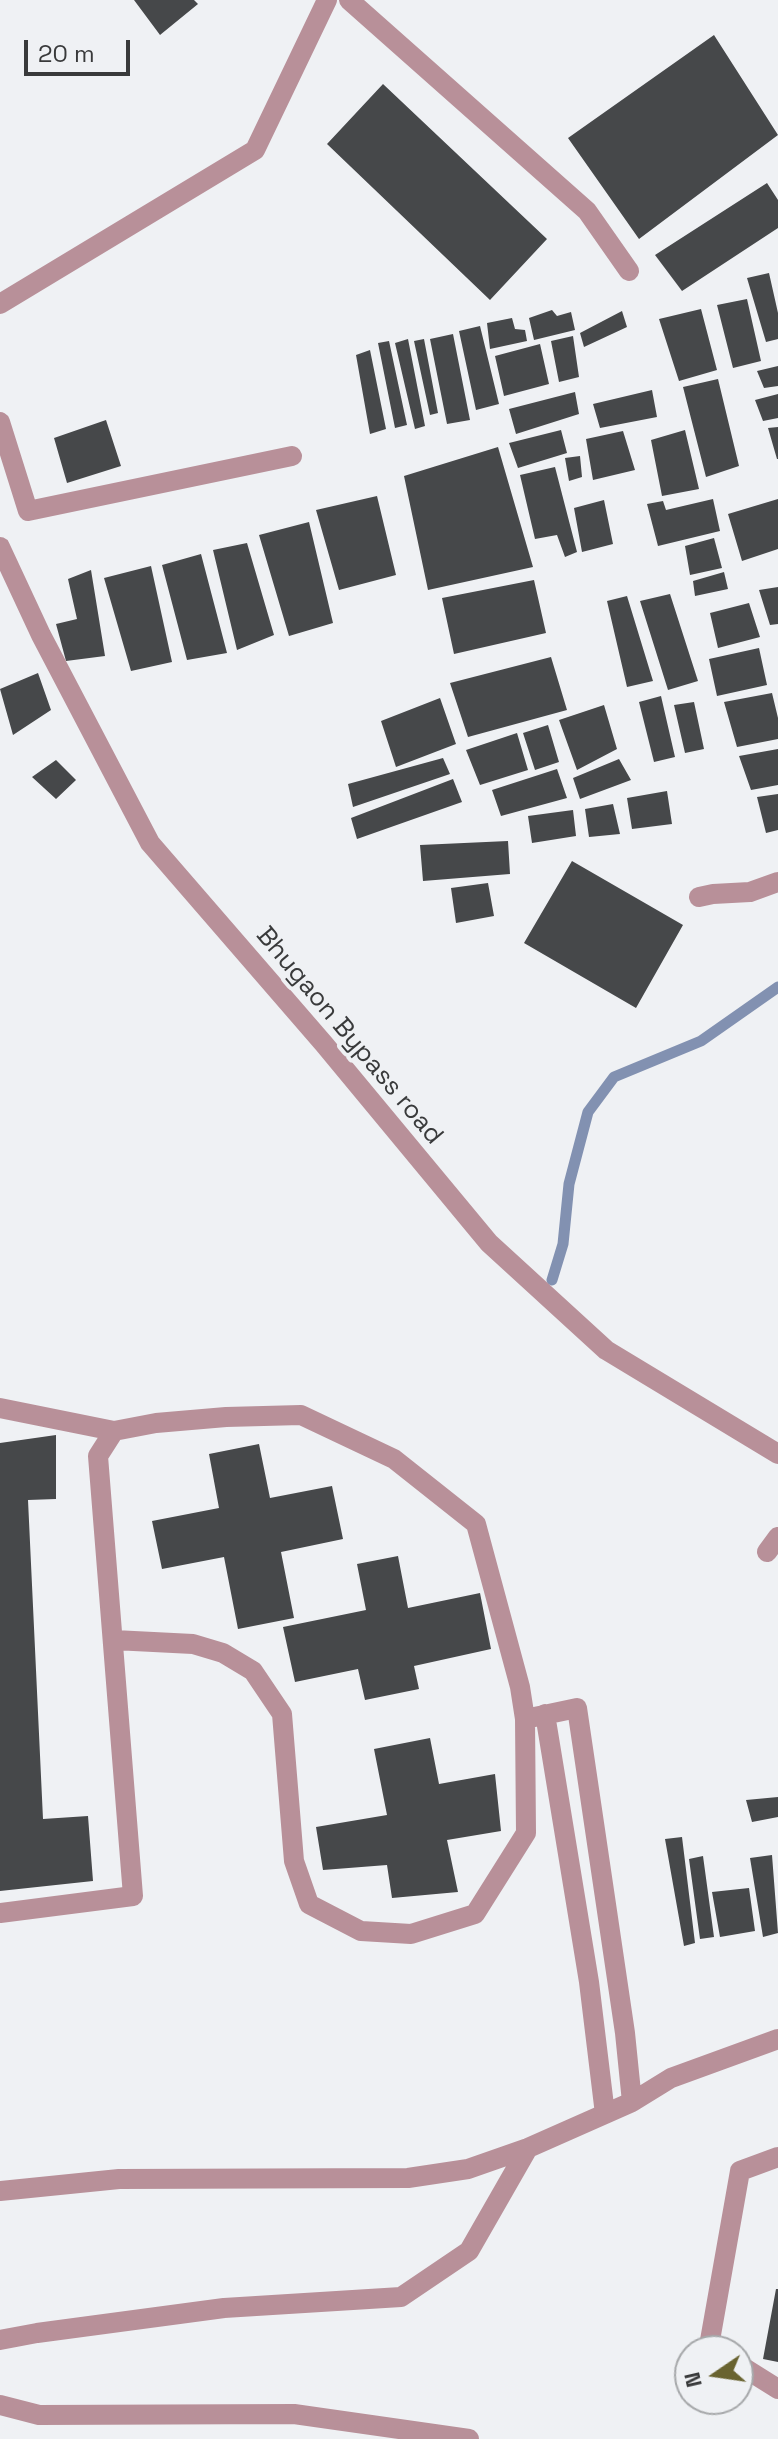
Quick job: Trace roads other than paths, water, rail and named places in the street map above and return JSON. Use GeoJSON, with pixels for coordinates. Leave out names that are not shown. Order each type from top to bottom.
{"type":"FeatureCollection","features":[{"type":"Feature","properties":{"kind":"street"},"geometry":{"type":"LineString","coordinates":[[0,304],[255,150],[327,0]]}},
{"type":"Feature","properties":{"kind":"street"},"geometry":{"type":"LineString","coordinates":[[349,0],[587,211],[629,271]]}},
{"type":"Feature","properties":{"kind":"street"},"geometry":{"type":"LineString","coordinates":[[0,422],[28,511],[292,456]]}},
{"type":"Feature","properties":{"kind":"street","name":"Bhugaon Bypass road"},"geometry":{"type":"LineString","coordinates":[[0,547],[41,635],[150,843],[324,1044],[489,1243],[606,1350],[778,1454]]}},
{"type":"Feature","properties":{"kind":"street"},"geometry":{"type":"LineString","coordinates":[[699,897],[750,892],[778,882]]}},
{"type":"Feature","properties":{"kind":"street"},"geometry":{"type":"LineString","coordinates":[[0,1408],[114,1431],[156,1423],[226,1417],[301,1415],[394,1459],[476,1524],[520,1687],[535,1716],[593,2016],[605,2114]]}},
{"type":"Feature","properties":{"kind":"street"},"geometry":{"type":"LineString","coordinates":[[0,1913],[133,1896],[98,1456],[114,1431]]}},
{"type":"Feature","properties":{"kind":"street"},"geometry":{"type":"LineString","coordinates":[[114,1640],[193,1644],[223,1653],[253,1671],[282,1714],[294,1861],[309,1904],[361,1931],[411,1934],[475,1914],[526,1833],[535,1716]]}},
{"type":"Feature","properties":{"kind":"street"},"geometry":{"type":"LineString","coordinates":[[535,1716],[577,1708],[632,2102]]}},
{"type":"Feature","properties":{"kind":"street"},"geometry":{"type":"LineString","coordinates":[[593,2016],[621,2011]]}},
{"type":"Feature","properties":{"kind":"street"},"geometry":{"type":"LineString","coordinates":[[0,2191],[119,2179],[408,2178],[468,2169],[528,2148],[632,2102],[671,2078],[778,2039]]}},
{"type":"Feature","properties":{"kind":"street"},"geometry":{"type":"LineString","coordinates":[[0,2340],[224,2308],[401,2297],[469,2251],[528,2148]]}},
{"type":"Feature","properties":{"kind":"street"},"geometry":{"type":"LineString","coordinates":[[711,2335],[740,2171],[778,2157]]}},
{"type":"Feature","properties":{"kind":"street"},"geometry":{"type":"LineString","coordinates":[[754,2374],[778,2389]]}},
{"type":"Feature","properties":{"kind":"street"},"geometry":{"type":"LineString","coordinates":[[0,2405],[39,2415],[294,2414],[469,2439]]}},
{"type":"Feature","properties":{"kind":"waterway"},"geometry":{"type":"LineString","coordinates":[[552,1280],[563,1244],[569,1184],[588,1112],[614,1077],[701,1041],[778,987]]}}]}
